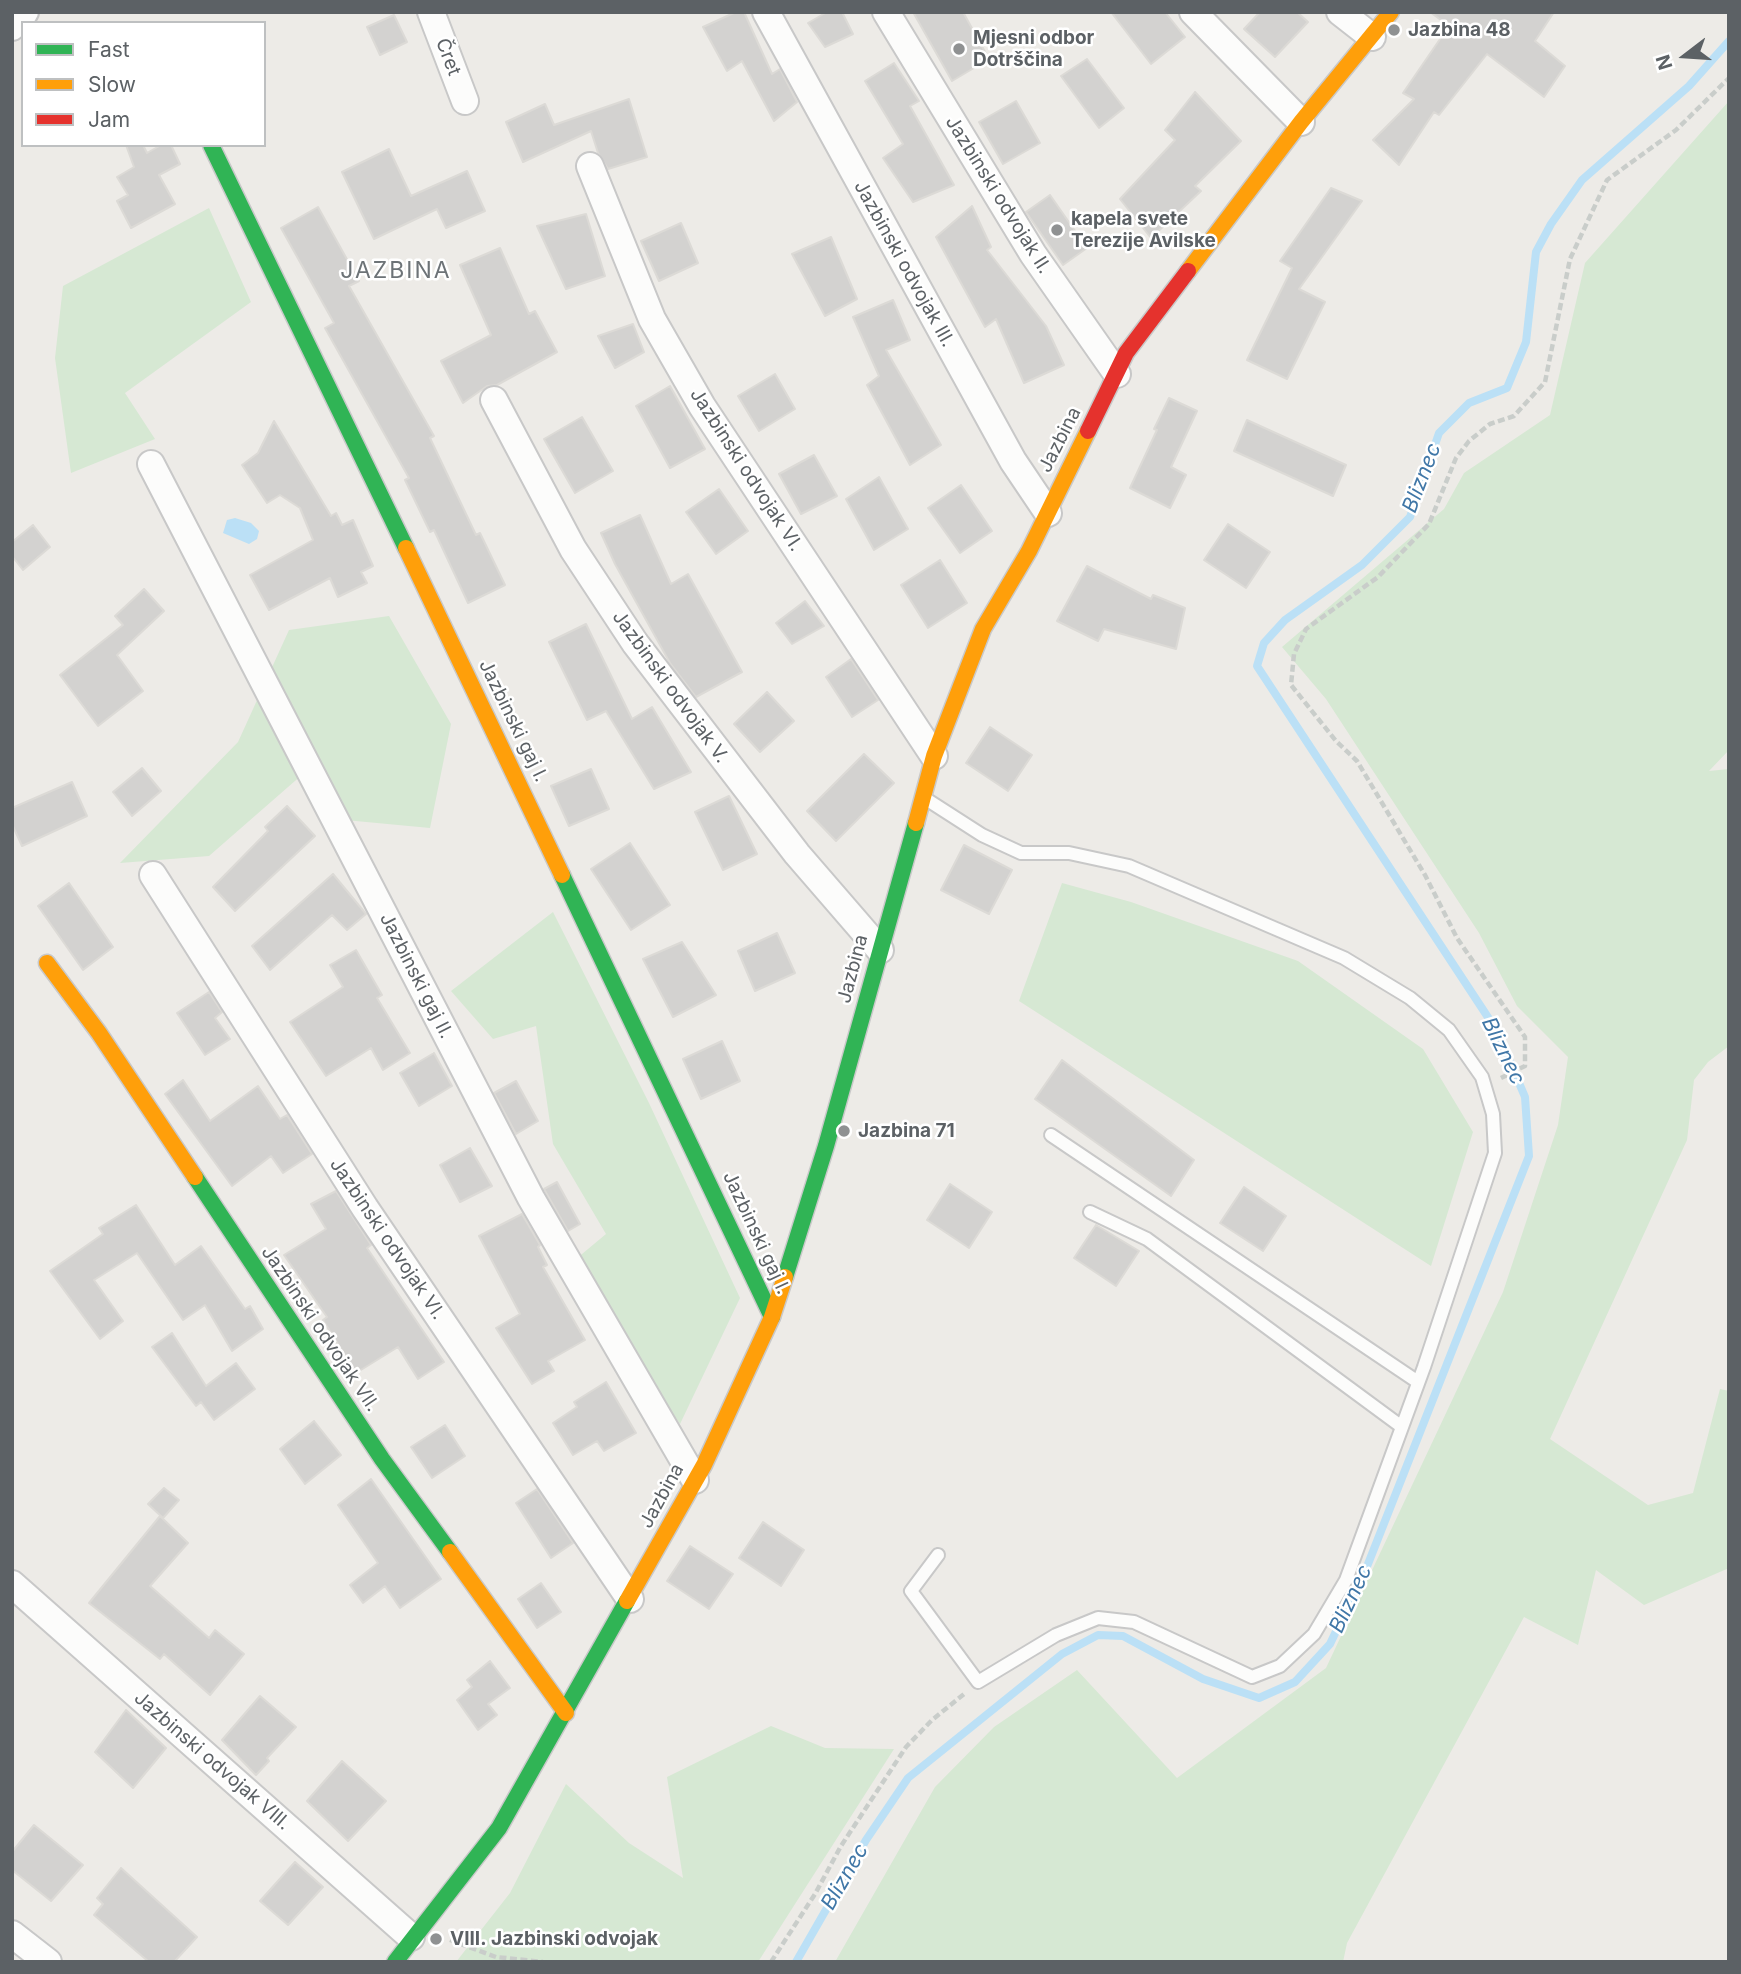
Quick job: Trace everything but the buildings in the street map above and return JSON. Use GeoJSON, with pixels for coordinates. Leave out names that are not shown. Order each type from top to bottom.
{"type":"FeatureCollection","features":[{"type":"Feature","properties":{"kind":"street"},"geometry":{"type":"LineString","coordinates":[[12,27],[25,12]]}},
{"type":"Feature","properties":{"kind":"street","name":"Čret"},"geometry":{"type":"LineString","coordinates":[[431,12],[464,101]]}},
{"type":"Feature","properties":{"kind":"street","name":"Jazbinski odvojak III."},"geometry":{"type":"LineString","coordinates":[[766,12],[1013,461],[1048,513]]}},
{"type":"Feature","properties":{"kind":"street","name":"Jazbinski odvojak II."},"geometry":{"type":"LineString","coordinates":[[886,12],[1033,254],[1117,374]]}},
{"type":"Feature","properties":{"kind":"street"},"geometry":{"type":"LineString","coordinates":[[1193,12],[1301,122]]}},
{"type":"Feature","properties":{"kind":"street"},"geometry":{"type":"LineString","coordinates":[[1340,12],[1372,37]]}},
{"type":"Feature","properties":{"kind":"street","name":"Jazbina"},"geometry":{"type":"LineString","coordinates":[[395,1962],[411,1937],[499,1828],[695,1480],[772,1317],[826,1146],[934,756],[983,629],[1029,551],[1126,354],[1301,122],[1391,12]]}},
{"type":"Feature","properties":{"kind":"street","name":"Jazbinski gaj I."},"geometry":{"type":"LineString","coordinates":[[212,147],[772,1317]]}},
{"type":"Feature","properties":{"kind":"street","name":"Jazbinski odvojak VI."},"geometry":{"type":"LineString","coordinates":[[590,166],[652,319],[702,406],[934,756]]}},
{"type":"Feature","properties":{"kind":"street","name":"Jazbinski odvojak V."},"geometry":{"type":"LineString","coordinates":[[494,400],[573,549],[635,643],[797,854],[880,950]]}},
{"type":"Feature","properties":{"kind":"street","name":"Jazbinski gaj II."},"geometry":{"type":"LineString","coordinates":[[151,464],[531,1198],[695,1480]]}},
{"type":"Feature","properties":{"kind":"street","name":"Jazbinski odvojak VI."},"geometry":{"type":"LineString","coordinates":[[153,875],[365,1208],[630,1599]]}},
{"type":"Feature","properties":{"kind":"street","name":"Jazbinski odvojak VII."},"geometry":{"type":"LineString","coordinates":[[47,963],[99,1033],[382,1459],[566,1713]]}},
{"type":"Feature","properties":{"kind":"street","name":"Jazbinski odvojak VIII."},"geometry":{"type":"LineString","coordinates":[[12,1584],[411,1937]]}},
{"type":"Feature","properties":{"kind":"street"},"geometry":{"type":"LineString","coordinates":[[12,1934],[48,1962]]}},
{"type":"Feature","properties":{"kind":"lane"},"geometry":{"type":"LineString","coordinates":[[923,797],[982,835],[1021,853],[1069,853],[1129,866],[1344,958],[1409,999],[1449,1030],[1482,1077],[1493,1114],[1496,1153],[1418,1382],[1346,1580],[1314,1634],[1280,1666],[1252,1677],[1134,1622],[1098,1618],[1056,1635],[978,1682],[911,1591],[938,1555]]}},
{"type":"Feature","properties":{"kind":"lane"},"geometry":{"type":"LineString","coordinates":[[1051,1135],[1418,1382]]}},
{"type":"Feature","properties":{"kind":"lane"},"geometry":{"type":"LineString","coordinates":[[1090,1212],[1147,1239],[1402,1427]]}},
{"type":"Feature","properties":{"kind":"path"},"geometry":{"type":"LineString","coordinates":[[1504,1076],[1525,1066],[1525,1037],[1457,938],[1425,875],[1357,761],[1336,741],[1291,685],[1294,654],[1306,629],[1378,577],[1429,524],[1456,458],[1469,441],[1490,424],[1514,416],[1545,382],[1570,258],[1607,180],[1676,130],[1729,78]]}},
{"type":"Feature","properties":{"kind":"path"},"geometry":{"type":"LineString","coordinates":[[771,1962],[815,1894],[841,1846],[906,1747],[932,1720],[978,1682]]}},
{"type":"Feature","properties":{"kind":"path"},"geometry":{"type":"LineString","coordinates":[[449,1939],[496,1957],[543,1962]]}},
{"type":"Feature","properties":{"kind":"green space"},"geometry":{"type":"Polygon","coordinates":[[[1729,101],[1729,750],[1709,771],[1729,769],[1729,1046],[1708,1062],[1694,1080],[1687,1140],[1550,1439],[1648,1505],[1693,1493],[1720,1389],[1729,1391],[1729,1568],[1644,1605],[1596,1570],[1578,1645],[1524,1617],[1347,1943],[1343,1962],[835,1962],[935,1787],[994,1727],[1077,1670],[1177,1778],[1326,1668],[1503,1292],[1558,1125],[1568,1057],[1517,1006],[1479,933],[1326,699],[1282,647],[1444,509],[1464,473],[1550,415],[1585,263],[1729,101]]]}},
{"type":"Feature","properties":{"kind":"green space"},"geometry":{"type":"Polygon","coordinates":[[[209,208],[251,302],[125,393],[155,439],[71,473],[55,358],[63,286],[209,208]]]}},
{"type":"Feature","properties":{"kind":"green space"},"geometry":{"type":"Polygon","coordinates":[[[389,616],[451,724],[430,828],[345,820],[319,760],[209,856],[120,863],[238,742],[289,630],[389,616]]]}},
{"type":"Feature","properties":{"kind":"green space"},"geometry":{"type":"Polygon","coordinates":[[[1062,883],[1131,902],[1298,961],[1423,1049],[1473,1132],[1431,1266],[1019,1001],[1062,883]]]}},
{"type":"Feature","properties":{"kind":"green space"},"geometry":{"type":"Polygon","coordinates":[[[553,912],[649,1103],[740,1298],[680,1424],[570,1264],[606,1234],[553,1144],[536,1026],[493,1039],[451,991],[553,912]]]}},
{"type":"Feature","properties":{"kind":"green space"},"geometry":{"type":"Polygon","coordinates":[[[771,1726],[825,1748],[894,1749],[758,1962],[456,1962],[510,1893],[566,1784],[629,1843],[683,1878],[667,1777],[771,1726]]]}},
{"type":"Feature","properties":{"kind":"water"},"geometry":{"type":"Polygon","coordinates":[[[235,518],[251,523],[259,531],[257,539],[249,544],[223,533],[227,520],[235,518]]]}},
{"type":"Feature","properties":{"kind":"waterway","name":"Bliznec"},"geometry":{"type":"LineString","coordinates":[[796,1962],[866,1840],[908,1778],[1062,1654],[1098,1635],[1123,1636],[1203,1679],[1259,1698],[1295,1682],[1330,1644],[1368,1564],[1529,1156],[1525,1097],[1497,1031],[1257,666],[1264,643],[1285,620],[1362,565],[1410,517],[1439,433],[1469,403],[1507,388],[1526,342],[1536,252],[1551,224],[1582,180],[1689,86],[1729,41]]}},
{"type":"Feature","properties":{"kind":"traffic: fast"},"geometry":{"type":"LineString","coordinates":[[212,147],[406,548]]}},
{"type":"Feature","properties":{"kind":"traffic: fast"},"geometry":{"type":"LineString","coordinates":[[785,1277],[826,1146],[916,823]]}},
{"type":"Feature","properties":{"kind":"traffic: fast"},"geometry":{"type":"LineString","coordinates":[[562,875],[772,1317]]}},
{"type":"Feature","properties":{"kind":"traffic: fast"},"geometry":{"type":"LineString","coordinates":[[195,1177],[382,1459],[450,1552]]}},
{"type":"Feature","properties":{"kind":"traffic: fast"},"geometry":{"type":"LineString","coordinates":[[395,1962],[499,1828],[627,1601]]}},
{"type":"Feature","properties":{"kind":"traffic: slow"},"geometry":{"type":"LineString","coordinates":[[1188,271],[1301,122],[1391,12]]}},
{"type":"Feature","properties":{"kind":"traffic: slow"},"geometry":{"type":"LineString","coordinates":[[916,823],[934,756],[983,629],[1029,551],[1088,431]]}},
{"type":"Feature","properties":{"kind":"traffic: slow"},"geometry":{"type":"LineString","coordinates":[[406,548],[562,875]]}},
{"type":"Feature","properties":{"kind":"traffic: slow"},"geometry":{"type":"LineString","coordinates":[[47,963],[99,1033],[195,1177]]}},
{"type":"Feature","properties":{"kind":"traffic: slow"},"geometry":{"type":"LineString","coordinates":[[627,1601],[704,1465],[772,1317],[785,1277]]}},
{"type":"Feature","properties":{"kind":"traffic: slow"},"geometry":{"type":"LineString","coordinates":[[450,1552],[566,1713]]}},
{"type":"Feature","properties":{"kind":"traffic: jam"},"geometry":{"type":"LineString","coordinates":[[1088,431],[1126,353],[1188,271]]}},
{"type":"Feature","properties":{"kind":"place","name":"Jazbina 48"},"geometry":{"type":"Point","coordinates":[1394,30]}},
{"type":"Feature","properties":{"kind":"place","name":"Mjesni odbor Dotrščina"},"geometry":{"type":"Point","coordinates":[959,49]}},
{"type":"Feature","properties":{"kind":"place","name":"kapela svete Terezije Avilske"},"geometry":{"type":"Point","coordinates":[1057,230]}},
{"type":"Feature","properties":{"kind":"place","name":"Jazbina 71"},"geometry":{"type":"Point","coordinates":[844,1131]}},
{"type":"Feature","properties":{"kind":"place","name":"VIII. Jazbinski odvojak"},"geometry":{"type":"Point","coordinates":[436,1939]}},
{"type":"Feature","properties":{"kind":"district","name":"JAZBINA"},"geometry":{"type":"Point","coordinates":[396,271]}}]}
